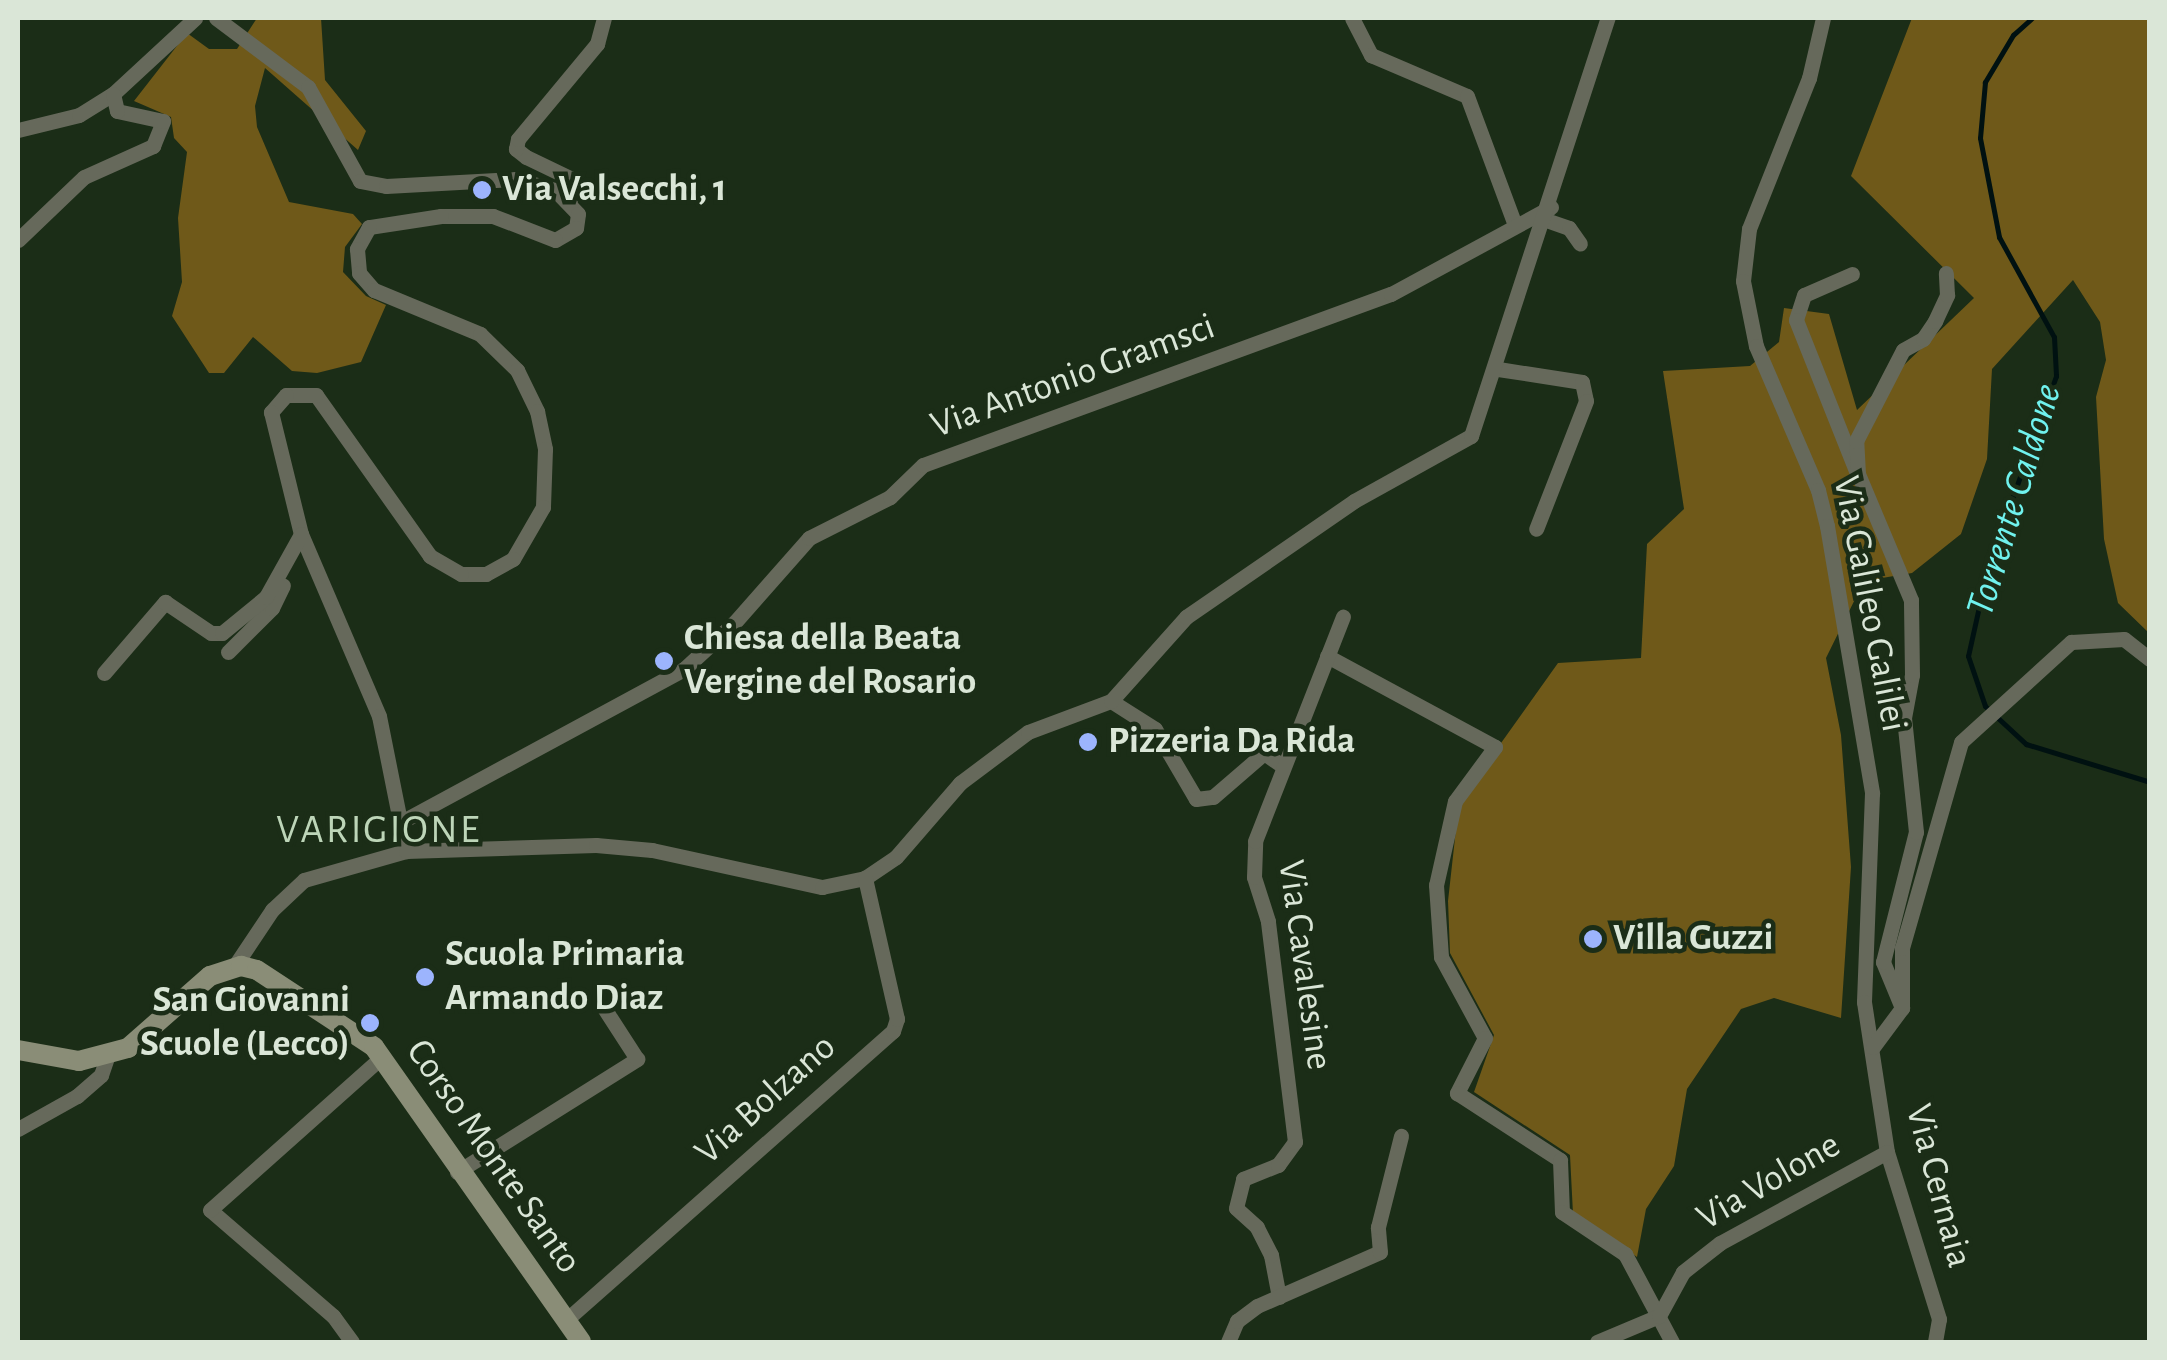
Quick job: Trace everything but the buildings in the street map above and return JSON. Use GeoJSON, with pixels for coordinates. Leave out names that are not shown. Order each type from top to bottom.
{"type":"FeatureCollection","features":[{"type":"Feature","properties":{"kind":"main road"},"geometry":{"type":"LineString","coordinates":[[18,1050],[71,1060],[128,1048],[195,987],[234,967]]}},
{"type":"Feature","properties":{"kind":"main road","name":"Corso Monte Santo"},"geometry":{"type":"LineString","coordinates":[[234,967],[274,980],[359,1034],[382,1057],[458,1172],[581,1342]]}},
{"type":"Feature","properties":{"kind":"street"},"geometry":{"type":"LineString","coordinates":[[18,130],[80,115],[113,94],[195,18]]}},
{"type":"Feature","properties":{"kind":"street"},"geometry":{"type":"LineString","coordinates":[[216,18],[308,87],[360,181],[408,186],[506,178],[546,186],[570,200]]}},
{"type":"Feature","properties":{"kind":"street"},"geometry":{"type":"LineString","coordinates":[[406,850],[379,716],[301,534],[271,412],[286,395],[316,395],[430,556],[461,574],[486,574],[527,545],[543,507],[544,449],[537,411],[517,370],[480,334],[374,290],[359,273],[357,249],[369,228],[455,216],[493,216],[555,240],[576,228],[570,200],[574,180],[516,150],[518,139],[597,44],[604,18]]}},
{"type":"Feature","properties":{"kind":"street"},"geometry":{"type":"LineString","coordinates":[[1352,18],[1371,55],[1466,96],[1516,226]]}},
{"type":"Feature","properties":{"kind":"street"},"geometry":{"type":"LineString","coordinates":[[234,967],[272,910],[304,880],[406,850],[596,844],[652,850],[822,887],[865,878],[896,857],[960,783],[1028,732],[1111,702],[1160,639],[1214,596],[1354,500],[1462,445],[1482,418],[1608,18]]}},
{"type":"Feature","properties":{"kind":"street","name":"Via Galileo Galilei"},"geometry":{"type":"LineString","coordinates":[[1822,18],[1809,78],[1749,229],[1743,281],[1756,346],[1818,490],[1872,793],[1862,956],[1873,1047]]}},
{"type":"Feature","properties":{"kind":"street"},"geometry":{"type":"LineString","coordinates":[[18,240],[84,178],[153,146],[163,121],[118,110],[113,94]]}},
{"type":"Feature","properties":{"kind":"street"},"geometry":{"type":"LineString","coordinates":[[1549,213],[1569,228],[1580,244]]}},
{"type":"Feature","properties":{"kind":"street","name":"Via Antonio Gramsci"},"geometry":{"type":"LineString","coordinates":[[402,822],[684,669],[736,622],[809,538],[890,497],[924,465],[1391,294],[1516,226],[1549,213]]}},
{"type":"Feature","properties":{"kind":"street"},"geometry":{"type":"LineString","coordinates":[[1858,474],[1856,441],[1903,350],[1924,339],[1935,320],[1947,295],[1946,273]]}},
{"type":"Feature","properties":{"kind":"street"},"geometry":{"type":"LineString","coordinates":[[1852,274],[1804,294],[1796,320],[1911,600],[1912,675],[1904,718],[1916,832],[1883,962],[1902,1008]]}},
{"type":"Feature","properties":{"kind":"street"},"geometry":{"type":"LineString","coordinates":[[1498,369],[1582,382],[1586,401],[1536,529]]}},
{"type":"Feature","properties":{"kind":"street"},"geometry":{"type":"LineString","coordinates":[[228,652],[272,608],[301,534]]}},
{"type":"Feature","properties":{"kind":"street"},"geometry":{"type":"LineString","coordinates":[[104,673],[165,602],[210,632],[222,633],[266,597],[301,534]]}},
{"type":"Feature","properties":{"kind":"street","name":"Via Cavalesine"},"geometry":{"type":"LineString","coordinates":[[1279,1296],[1272,1255],[1257,1227],[1236,1208],[1235,1192],[1244,1179],[1278,1164],[1295,1142],[1268,921],[1254,876],[1257,829],[1283,784],[1280,764],[1343,616]]}},
{"type":"Feature","properties":{"kind":"street"},"geometry":{"type":"LineString","coordinates":[[1873,1047],[1902,1008],[1902,948],[1961,742],[2070,642],[2124,640],[2150,658]]}},
{"type":"Feature","properties":{"kind":"street"},"geometry":{"type":"LineString","coordinates":[[1327,656],[1495,748],[1454,801],[1436,885],[1441,957],[1485,1038],[1458,1093],[1560,1160],[1562,1212],[1625,1254],[1672,1342]]}},
{"type":"Feature","properties":{"kind":"street"},"geometry":{"type":"LineString","coordinates":[[1111,702],[1155,729],[1196,799],[1213,797],[1264,752],[1280,764]]}},
{"type":"Feature","properties":{"kind":"street","name":"Via Bolzano"},"geometry":{"type":"LineString","coordinates":[[566,1321],[893,1031],[897,1020],[865,878]]}},
{"type":"Feature","properties":{"kind":"street"},"geometry":{"type":"LineString","coordinates":[[458,1172],[637,1059],[604,1008]]}},
{"type":"Feature","properties":{"kind":"street","name":"Via Cernaia"},"geometry":{"type":"LineString","coordinates":[[1873,1047],[1887,1152],[1927,1265],[1939,1320],[1935,1342]]}},
{"type":"Feature","properties":{"kind":"street"},"geometry":{"type":"LineString","coordinates":[[18,1130],[77,1096],[101,1075],[108,1055]]}},
{"type":"Feature","properties":{"kind":"street"},"geometry":{"type":"LineString","coordinates":[[352,1342],[333,1316],[210,1210],[382,1057]]}},
{"type":"Feature","properties":{"kind":"street"},"geometry":{"type":"LineString","coordinates":[[1228,1342],[1238,1321],[1279,1296],[1380,1252],[1378,1226],[1401,1136]]}},
{"type":"Feature","properties":{"kind":"street","name":"Via Volone"},"geometry":{"type":"LineString","coordinates":[[1659,1316],[1683,1272],[1720,1242],[1887,1152]]}},
{"type":"Feature","properties":{"kind":"street"},"geometry":{"type":"LineString","coordinates":[[1597,1342],[1659,1316]]}},
{"type":"Feature","properties":{"kind":"shaded area"},"geometry":{"type":"Polygon","coordinates":[[[257,18],[321,18],[325,80],[366,131],[358,150],[265,68],[255,106],[257,127],[289,202],[353,214],[362,224],[345,247],[343,272],[366,296],[386,305],[361,362],[317,373],[292,371],[253,337],[224,373],[209,373],[172,316],[182,282],[178,218],[187,152],[174,138],[171,117],[134,101],[187,33],[209,49],[237,49],[257,18]]]}},
{"type":"Feature","properties":{"kind":"shaded area"},"geometry":{"type":"Polygon","coordinates":[[[1912,18],[2149,18],[2149,633],[2118,603],[2104,539],[2096,397],[2106,360],[2100,322],[2073,280],[1992,369],[1987,459],[1961,534],[1912,573],[1864,581],[1826,658],[1841,735],[1851,867],[1841,1018],[1774,998],[1741,1009],[1687,1089],[1674,1166],[1646,1209],[1637,1257],[1573,1214],[1570,1155],[1474,1092],[1494,1035],[1450,953],[1448,901],[1459,802],[1558,663],[1641,658],[1647,544],[1684,509],[1663,371],[1750,366],[1779,342],[1784,308],[1829,314],[1857,410],[1974,298],[1851,176],[1912,18]]]}},
{"type":"Feature","properties":{"kind":"waterway","name":"Torrente Caldone"},"geometry":{"type":"LineString","coordinates":[[2032,18],[2013,35],[1985,82],[1980,138],[1999,237],[2054,337],[2056,376],[1988,566],[1968,656],[1985,706],[2026,744],[2150,782]]}},
{"type":"Feature","properties":{"kind":"place","name":"Via Valsecchi, 1"},"geometry":{"type":"Point","coordinates":[482,190]}},
{"type":"Feature","properties":{"kind":"place","name":"Chiesa della Beata Vergine del Rosario"},"geometry":{"type":"Point","coordinates":[664,661]}},
{"type":"Feature","properties":{"kind":"place","name":"Pizzeria Da Rida"},"geometry":{"type":"Point","coordinates":[1088,742]}},
{"type":"Feature","properties":{"kind":"place","name":"Villa Guzzi"},"geometry":{"type":"Point","coordinates":[1593,939]}},
{"type":"Feature","properties":{"kind":"place","name":"Scuola Primaria Armando Diaz"},"geometry":{"type":"Point","coordinates":[425,977]}},
{"type":"Feature","properties":{"kind":"place","name":"San Giovanni Scuole (Lecco)"},"geometry":{"type":"Point","coordinates":[370,1023]}},
{"type":"Feature","properties":{"kind":"district","name":"VARIGIONE"},"geometry":{"type":"Point","coordinates":[379,830]}}]}
